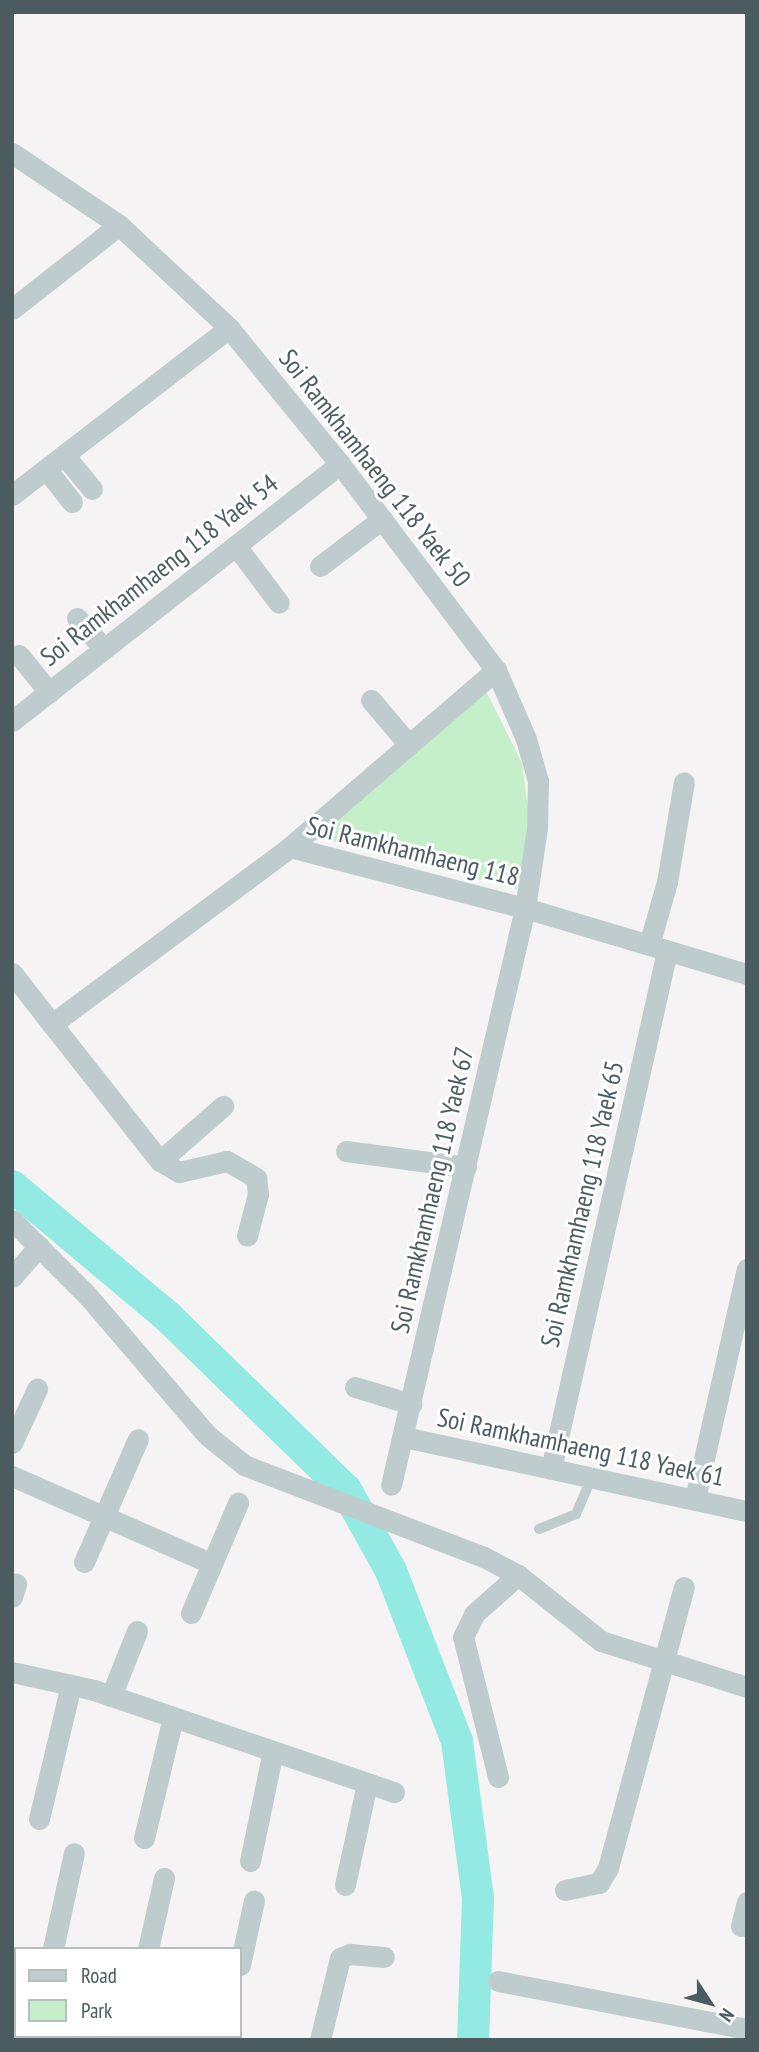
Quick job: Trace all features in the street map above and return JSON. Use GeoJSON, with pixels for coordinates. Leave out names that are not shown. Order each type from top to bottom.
{"type":"FeatureCollection","features":[{"type":"Feature","properties":{"kind":"street","name":"Soi Ramkhamhaeng 118 Yaek 50"},"geometry":{"type":"LineString","coordinates":[[12,153],[119,225],[229,328],[340,464],[496,670],[526,739],[538,781],[537,828],[525,908]]}},
{"type":"Feature","properties":{"kind":"street"},"geometry":{"type":"LineString","coordinates":[[12,309],[119,225]]}},
{"type":"Feature","properties":{"kind":"street"},"geometry":{"type":"LineString","coordinates":[[12,495],[229,328]]}},
{"type":"Feature","properties":{"kind":"street"},"geometry":{"type":"LineString","coordinates":[[64,455],[92,489]]}},
{"type":"Feature","properties":{"kind":"street","name":"Soi Ramkhamhaeng 118 Yaek 54"},"geometry":{"type":"LineString","coordinates":[[12,721],[340,464]]}},
{"type":"Feature","properties":{"kind":"street"},"geometry":{"type":"LineString","coordinates":[[46,469],[72,502]]}},
{"type":"Feature","properties":{"kind":"street"},"geometry":{"type":"LineString","coordinates":[[320,566],[382,519]]}},
{"type":"Feature","properties":{"kind":"street"},"geometry":{"type":"LineString","coordinates":[[236,546],[279,603]]}},
{"type":"Feature","properties":{"kind":"street"},"geometry":{"type":"LineString","coordinates":[[78,618],[104,649]]}},
{"type":"Feature","properties":{"kind":"street"},"geometry":{"type":"LineString","coordinates":[[19,655],[49,692]]}},
{"type":"Feature","properties":{"kind":"street"},"geometry":{"type":"LineString","coordinates":[[290,847],[496,670]]}},
{"type":"Feature","properties":{"kind":"street"},"geometry":{"type":"LineString","coordinates":[[371,700],[409,745]]}},
{"type":"Feature","properties":{"kind":"street","name":"Soi Ramkhamhaeng 118 Yaek 65"},"geometry":{"type":"LineString","coordinates":[[551,1469],[658,948],[684,782]]}},
{"type":"Feature","properties":{"kind":"street","name":"Soi Ramkhamhaeng 118"},"geometry":{"type":"LineString","coordinates":[[52,1024],[290,847],[525,908],[747,974]]}},
{"type":"Feature","properties":{"kind":"street","name":"Soi Ramkhamhaeng 118 Yaek 67"},"geometry":{"type":"LineString","coordinates":[[391,1485],[525,908]]}},
{"type":"Feature","properties":{"kind":"street"},"geometry":{"type":"LineString","coordinates":[[12,973],[160,1161],[179,1172],[227,1161],[256,1178],[258,1194],[247,1236]]}},
{"type":"Feature","properties":{"kind":"street"},"geometry":{"type":"LineString","coordinates":[[160,1161],[223,1106]]}},
{"type":"Feature","properties":{"kind":"street"},"geometry":{"type":"LineString","coordinates":[[346,1151],[466,1167]]}},
{"type":"Feature","properties":{"kind":"street"},"geometry":{"type":"LineString","coordinates":[[12,1220],[87,1295],[206,1435],[263,1475],[419,1531],[518,1575],[582,1630],[618,1648],[747,1687]]}},
{"type":"Feature","properties":{"kind":"street"},"geometry":{"type":"LineString","coordinates":[[12,1277],[39,1246]]}},
{"type":"Feature","properties":{"kind":"street"},"geometry":{"type":"LineString","coordinates":[[695,1499],[747,1269]]}},
{"type":"Feature","properties":{"kind":"street"},"geometry":{"type":"LineString","coordinates":[[355,1387],[411,1404]]}},
{"type":"Feature","properties":{"kind":"street"},"geometry":{"type":"LineString","coordinates":[[12,1443],[37,1389]]}},
{"type":"Feature","properties":{"kind":"street","name":"Soi Ramkhamhaeng 118 Yaek 61"},"geometry":{"type":"LineString","coordinates":[[404,1437],[747,1511]]}},
{"type":"Feature","properties":{"kind":"street"},"geometry":{"type":"LineString","coordinates":[[84,1562],[138,1439]]}},
{"type":"Feature","properties":{"kind":"street"},"geometry":{"type":"LineString","coordinates":[[12,1476],[210,1563]]}},
{"type":"Feature","properties":{"kind":"street"},"geometry":{"type":"LineString","coordinates":[[191,1613],[210,1563],[238,1503]]}},
{"type":"Feature","properties":{"kind":"street"},"geometry":{"type":"LineString","coordinates":[[498,1777],[463,1637],[474,1614],[518,1575]]}},
{"type":"Feature","properties":{"kind":"street"},"geometry":{"type":"LineString","coordinates":[[565,1889],[593,1885],[604,1878],[684,1587]]}},
{"type":"Feature","properties":{"kind":"street"},"geometry":{"type":"LineString","coordinates":[[111,1696],[137,1631]]}},
{"type":"Feature","properties":{"kind":"street"},"geometry":{"type":"LineString","coordinates":[[12,1672],[111,1696],[394,1792]]}},
{"type":"Feature","properties":{"kind":"street"},"geometry":{"type":"LineString","coordinates":[[39,1819],[71,1685]]}},
{"type":"Feature","properties":{"kind":"street"},"geometry":{"type":"LineString","coordinates":[[144,1838],[173,1717]]}},
{"type":"Feature","properties":{"kind":"street"},"geometry":{"type":"LineString","coordinates":[[250,1861],[273,1751]]}},
{"type":"Feature","properties":{"kind":"street"},"geometry":{"type":"LineString","coordinates":[[345,1885],[367,1783]]}},
{"type":"Feature","properties":{"kind":"street"},"geometry":{"type":"LineString","coordinates":[[53,1947],[74,1853]]}},
{"type":"Feature","properties":{"kind":"street"},"geometry":{"type":"LineString","coordinates":[[148,1947],[164,1878]]}},
{"type":"Feature","properties":{"kind":"street"},"geometry":{"type":"LineString","coordinates":[[242,1956],[254,1900]]}},
{"type":"Feature","properties":{"kind":"street"},"geometry":{"type":"LineString","coordinates":[[741,1926],[747,1902]]}},
{"type":"Feature","properties":{"kind":"street"},"geometry":{"type":"LineString","coordinates":[[320,2040],[340,1958],[350,1954],[384,1957]]}},
{"type":"Feature","properties":{"kind":"street"},"geometry":{"type":"LineString","coordinates":[[498,1981],[747,2029]]}},
{"type":"Feature","properties":{"kind":"lane"},"geometry":{"type":"LineString","coordinates":[[539,1529],[576,1514],[592,1477]]}},
{"type":"Feature","properties":{"kind":"green space"},"geometry":{"type":"Polygon","coordinates":[[[485,689],[522,763],[528,808],[525,858],[517,889],[313,836],[485,689]]]}},
{"type":"Feature","properties":{"kind":"waterway"},"geometry":{"type":"LineString","coordinates":[[12,1186],[168,1317],[346,1490],[391,1571],[457,1741],[478,1898],[473,2040]]}}]}
